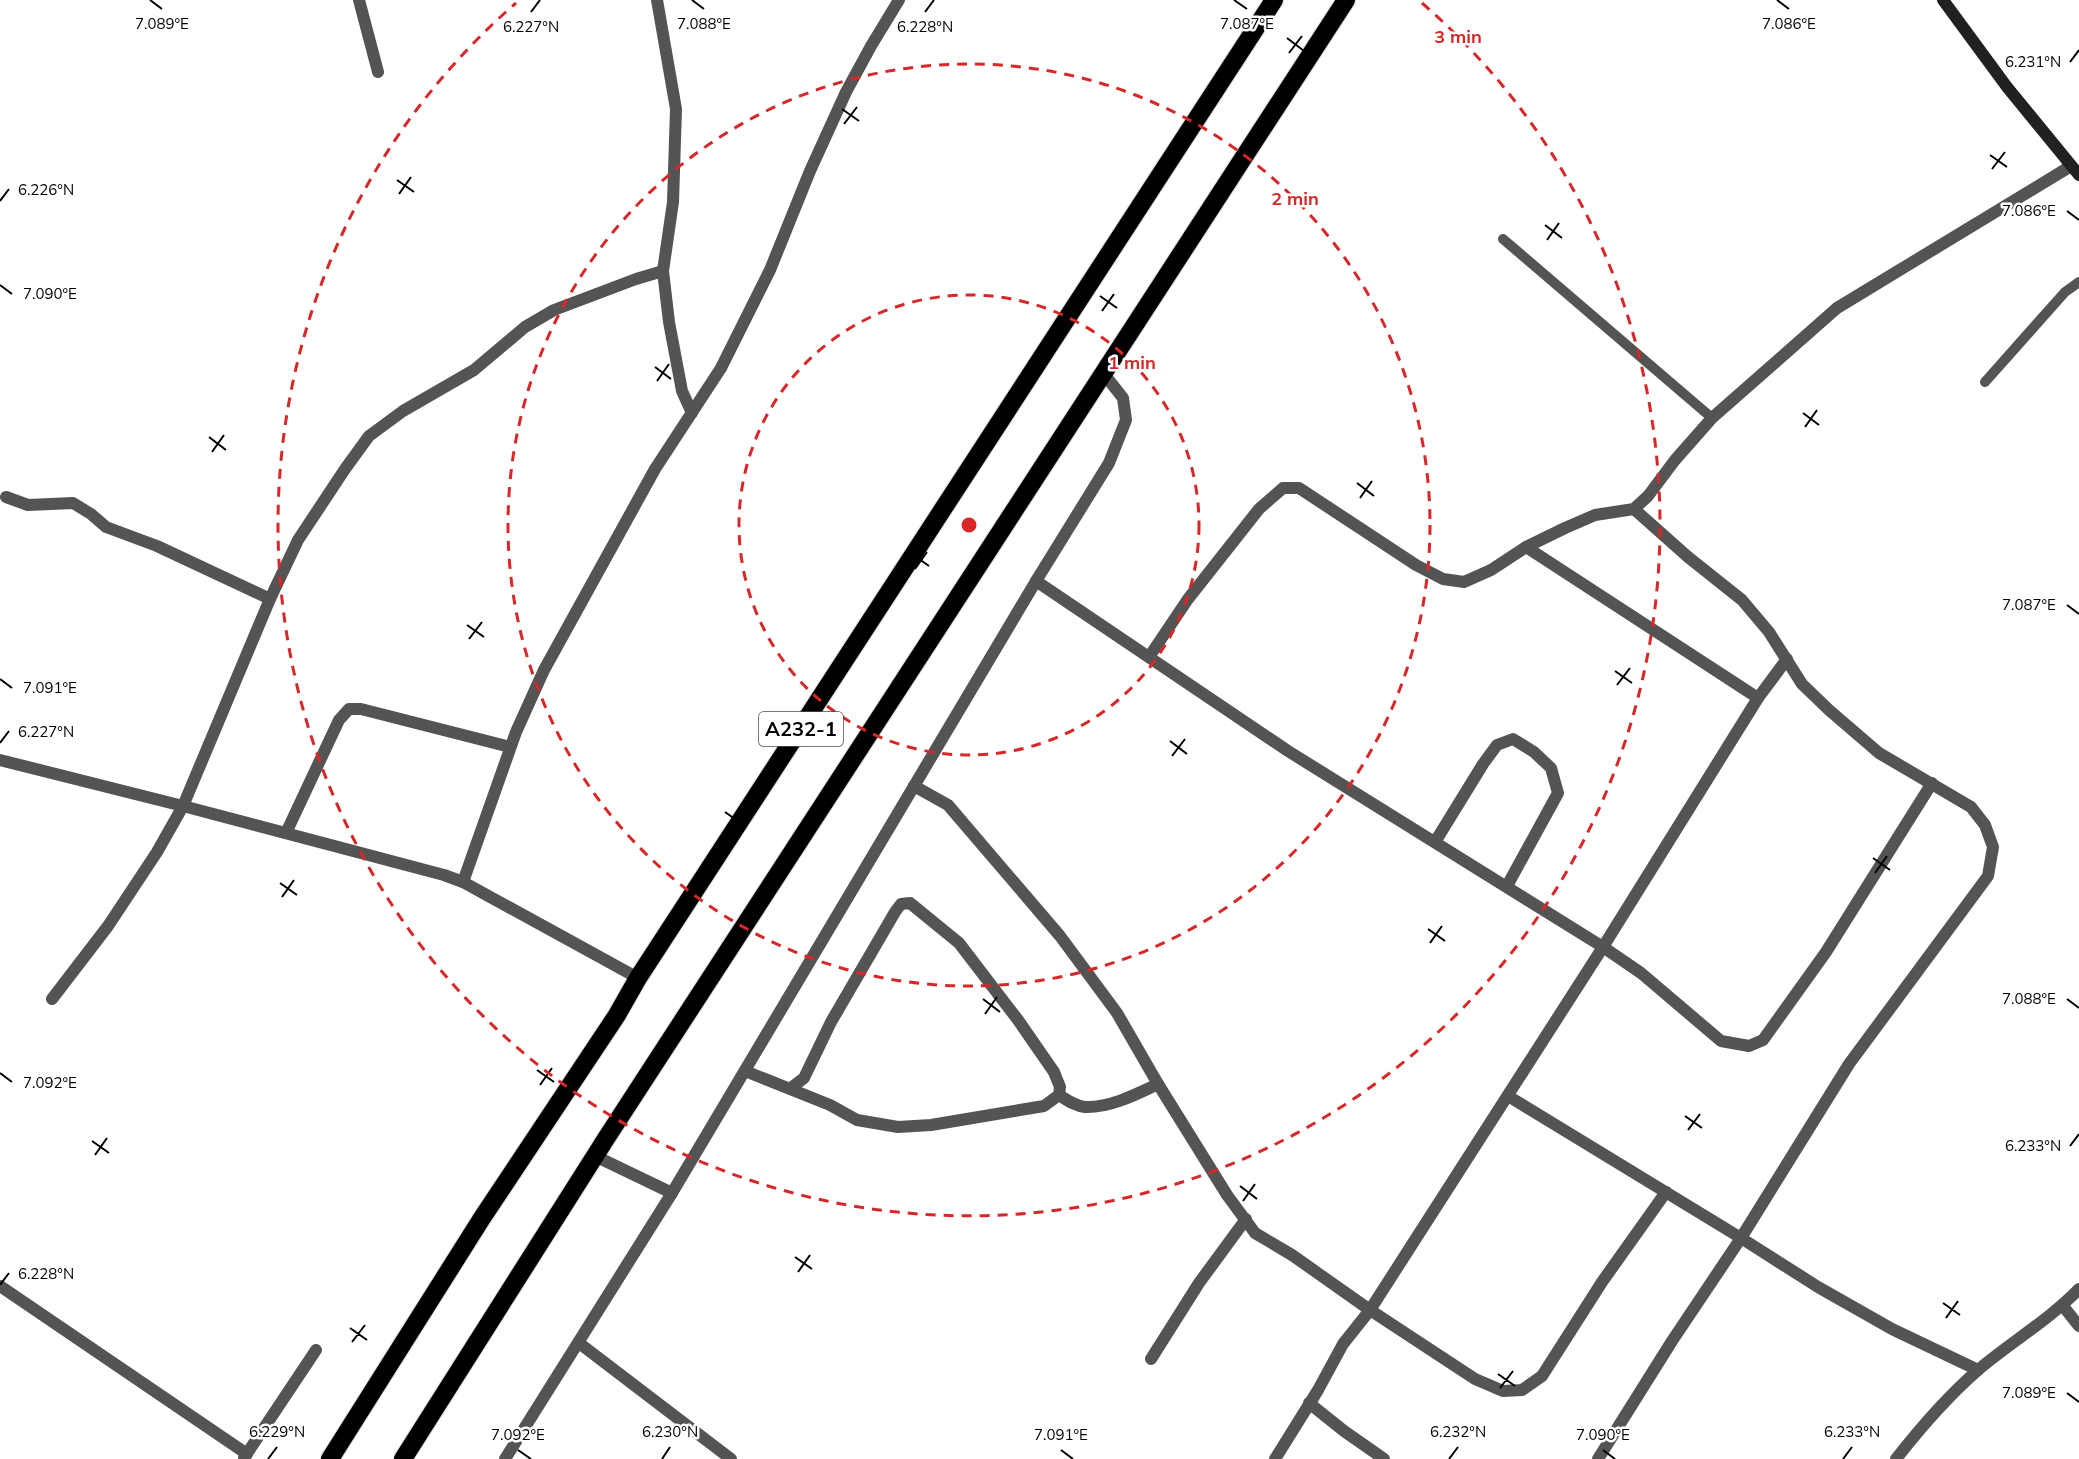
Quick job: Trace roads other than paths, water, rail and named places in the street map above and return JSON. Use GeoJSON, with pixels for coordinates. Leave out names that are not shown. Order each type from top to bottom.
{"type":"FeatureCollection","features":[{"type":"Feature","properties":{"kind":"highway","name":"A232-1"},"geometry":{"type":"LineString","coordinates":[[330,1459],[482,1218],[617,1015],[638,978],[1274,0]]}},
{"type":"Feature","properties":{"kind":"highway","name":"A232-1"},"geometry":{"type":"LineString","coordinates":[[403,1459],[595,1156],[1346,0]]}},
{"type":"Feature","properties":{"kind":"street"},"geometry":{"type":"LineString","coordinates":[[359,0],[378,72]]}},
{"type":"Feature","properties":{"kind":"street"},"geometry":{"type":"LineString","coordinates":[[657,0],[676,109],[673,202],[663,271],[669,322],[682,391],[692,413]]}},
{"type":"Feature","properties":{"kind":"street"},"geometry":{"type":"LineString","coordinates":[[463,882],[510,747],[544,670],[655,469],[721,368],[770,270],[810,171],[846,92],[899,0]]}},
{"type":"Feature","properties":{"kind":"street"},"geometry":{"type":"LineString","coordinates":[[1149,657],[1188,599],[1259,509],[1283,488],[1299,488],[1416,565],[1443,579],[1464,582],[1491,570],[1526,547],[1595,515],[1634,509],[1648,496],[1675,460],[1713,418],[1837,308],[2075,171],[2007,87],[1944,0]]}},
{"type":"Feature","properties":{"kind":"street"},"geometry":{"type":"LineString","coordinates":[[52,999],[108,926],[157,852],[183,806],[270,598],[298,540],[369,436],[403,411],[474,370],[525,327],[554,310],[663,271]]}},
{"type":"Feature","properties":{"kind":"street"},"geometry":{"type":"LineString","coordinates":[[505,1459],[746,1071],[1036,581],[1109,463],[1126,420],[1123,398],[1104,374]]}},
{"type":"Feature","properties":{"kind":"street"},"geometry":{"type":"LineString","coordinates":[[6,497],[28,505],[73,503],[106,527],[158,546],[270,598]]}},
{"type":"Feature","properties":{"kind":"street"},"geometry":{"type":"LineString","coordinates":[[1598,1459],[1672,1341],[1741,1238],[1849,1064],[1988,876],[1993,847],[1985,825],[1971,807],[1880,753],[1829,710],[1802,684],[1769,632],[1742,600],[1688,557],[1634,509]]}},
{"type":"Feature","properties":{"kind":"street"},"geometry":{"type":"LineString","coordinates":[[1526,547],[1758,698]]}},
{"type":"Feature","properties":{"kind":"street"},"geometry":{"type":"LineString","coordinates":[[1036,581],[1288,751],[1603,946],[1655,984],[1721,1041],[1749,1046],[1763,1040],[1826,952],[1932,783]]}},
{"type":"Feature","properties":{"kind":"street"},"geometry":{"type":"LineString","coordinates":[[1275,1459],[1343,1344],[1370,1310],[1508,1096],[1758,698],[1787,659]]}},
{"type":"Feature","properties":{"kind":"street"},"geometry":{"type":"LineString","coordinates":[[286,833],[339,720],[349,709],[361,709],[510,747]]}},
{"type":"Feature","properties":{"kind":"street"},"geometry":{"type":"LineString","coordinates":[[1436,842],[1497,745],[1514,740],[1534,752],[1551,768],[1558,793],[1507,886]]}},
{"type":"Feature","properties":{"kind":"street"},"geometry":{"type":"LineString","coordinates":[[0,760],[286,833],[463,882],[638,978]]}},
{"type":"Feature","properties":{"kind":"street"},"geometry":{"type":"LineString","coordinates":[[914,786],[948,805],[1060,936],[1117,1013],[1227,1195],[1255,1233],[1292,1255],[1475,1379],[1503,1391],[1522,1390],[1542,1376],[1602,1282],[1666,1192]]}},
{"type":"Feature","properties":{"kind":"street"},"geometry":{"type":"LineString","coordinates":[[746,1071],[830,1105],[856,1120],[898,1127],[931,1125],[1044,1106],[1059,1095],[1060,1087],[1054,1072],[1018,1020],[959,943],[910,903],[901,903],[831,1022],[804,1078],[791,1088]]}},
{"type":"Feature","properties":{"kind":"street"},"geometry":{"type":"LineString","coordinates":[[1059,1095],[1072,1103],[1086,1107],[1132,1096],[1158,1084]]}},
{"type":"Feature","properties":{"kind":"street"},"geometry":{"type":"LineString","coordinates":[[1508,1096],[1818,1287],[1892,1329],[1978,1370]]}},
{"type":"Feature","properties":{"kind":"street"},"geometry":{"type":"LineString","coordinates":[[595,1156],[672,1193]]}},
{"type":"Feature","properties":{"kind":"street"},"geometry":{"type":"LineString","coordinates":[[1151,1359],[1199,1283],[1245,1219]]}},
{"type":"Feature","properties":{"kind":"street"},"geometry":{"type":"LineString","coordinates":[[0,1286],[245,1456],[316,1350]]}},
{"type":"Feature","properties":{"kind":"street"},"geometry":{"type":"LineString","coordinates":[[1896,1459],[1925,1421],[1978,1370],[2063,1306],[2079,1288]]}},
{"type":"Feature","properties":{"kind":"street"},"geometry":{"type":"LineString","coordinates":[[2063,1306],[2079,1326]]}},
{"type":"Feature","properties":{"kind":"street"},"geometry":{"type":"LineString","coordinates":[[579,1343],[731,1459]]}},
{"type":"Feature","properties":{"kind":"street"},"geometry":{"type":"LineString","coordinates":[[1310,1403],[1344,1431],[1384,1459]]}},
{"type":"Feature","properties":{"kind":"lane"},"geometry":{"type":"LineString","coordinates":[[1503,239],[1713,418]]}},
{"type":"Feature","properties":{"kind":"lane"},"geometry":{"type":"LineString","coordinates":[[1985,382],[2065,292],[2079,282]]}}]}
